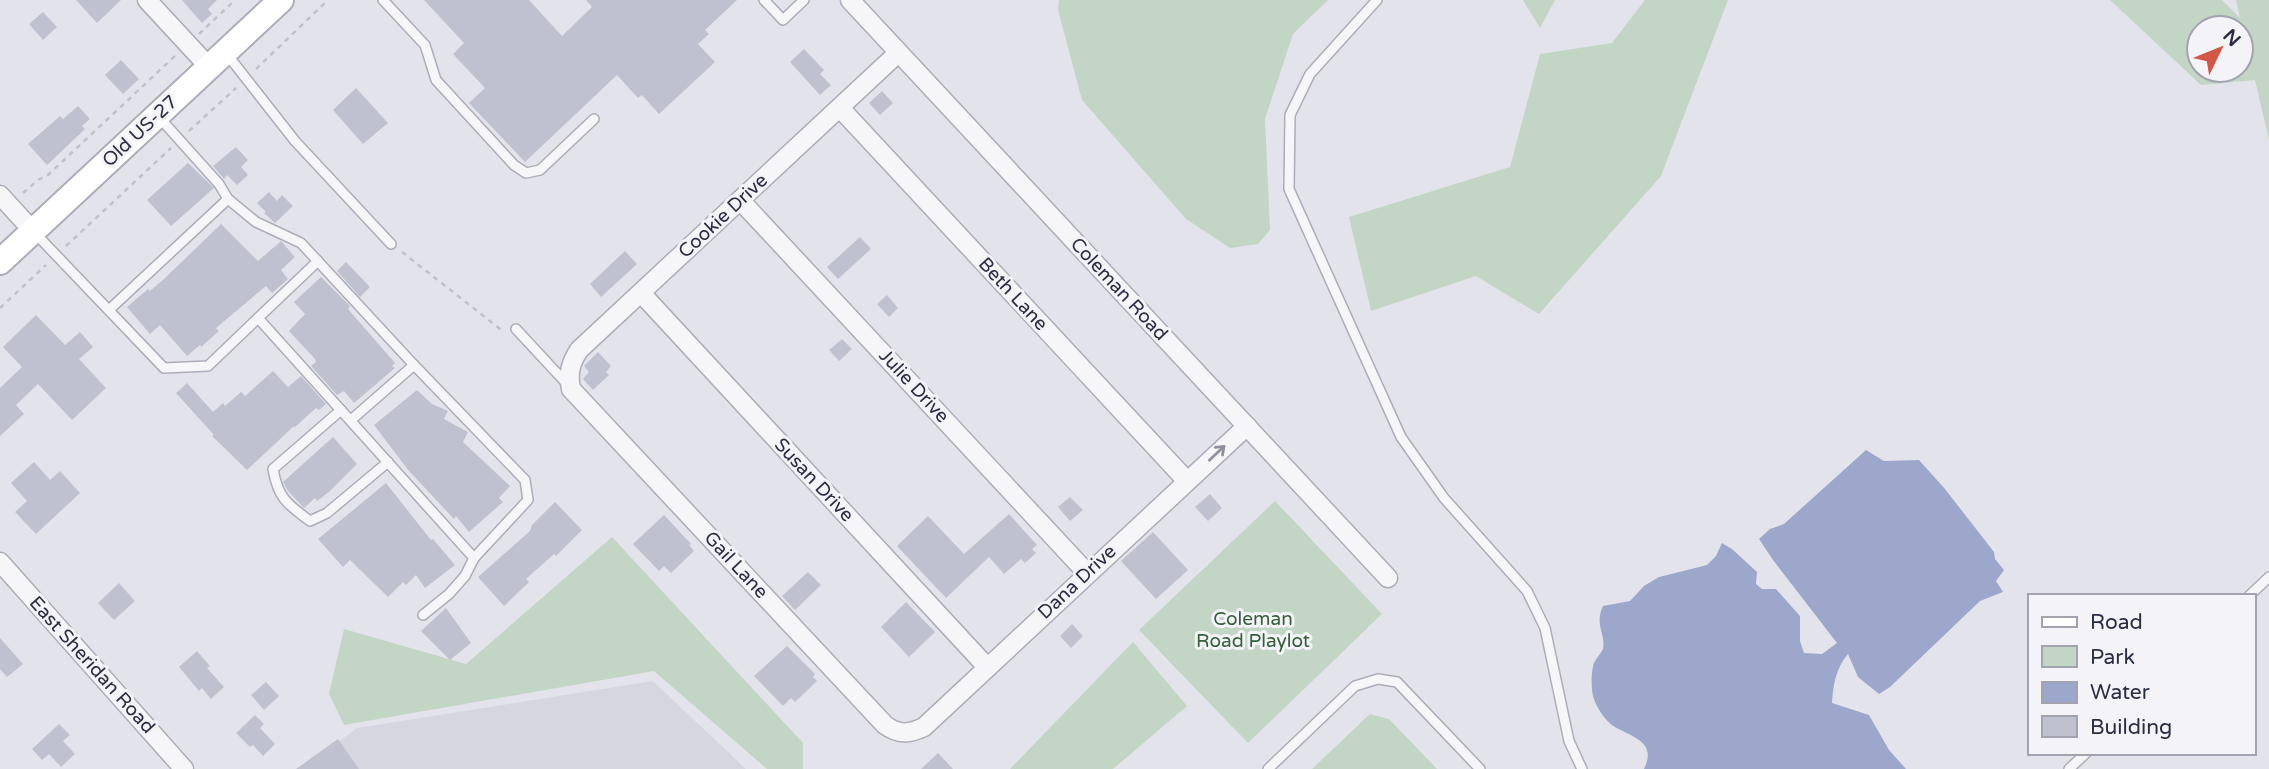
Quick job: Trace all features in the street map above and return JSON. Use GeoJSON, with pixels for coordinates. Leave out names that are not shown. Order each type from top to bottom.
{"type":"FeatureCollection","features":[{"type":"Feature","properties":{"kind":"main road","name":"Old US-27"},"geometry":{"type":"LineString","coordinates":[[0,262],[281,0]]}},
{"type":"Feature","properties":{"kind":"street"},"geometry":{"type":"LineString","coordinates":[[147,0],[188,44],[217,60]]}},
{"type":"Feature","properties":{"kind":"street","name":"Coleman Road"},"geometry":{"type":"LineString","coordinates":[[850,0],[1388,578]]}},
{"type":"Feature","properties":{"kind":"street","name":"Cookie Drive"},"geometry":{"type":"LineString","coordinates":[[571,389],[571,362],[579,350],[898,53]]}},
{"type":"Feature","properties":{"kind":"street","name":"Beth Lane"},"geometry":{"type":"LineString","coordinates":[[839,108],[1187,481]]}},
{"type":"Feature","properties":{"kind":"street"},"geometry":{"type":"LineString","coordinates":[[5,200],[33,231]]}},
{"type":"Feature","properties":{"kind":"street","name":"Julie Drive"},"geometry":{"type":"LineString","coordinates":[[740,200],[1087,573]]}},
{"type":"Feature","properties":{"kind":"street","name":"Susan Drive"},"geometry":{"type":"LineString","coordinates":[[641,293],[987,667]]}},
{"type":"Feature","properties":{"kind":"street","name":"Gail Lane"},"geometry":{"type":"LineString","coordinates":[[571,389],[885,725],[895,732],[905,732]]}},
{"type":"Feature","properties":{"kind":"street","name":"Dana Drive"},"geometry":{"type":"LineString","coordinates":[[905,732],[924,727],[1247,426]]}},
{"type":"Feature","properties":{"kind":"street","name":"East Sheridan Road"},"geometry":{"type":"LineString","coordinates":[[0,562],[184,769]]}},
{"type":"Feature","properties":{"kind":"lane"},"geometry":{"type":"LineString","coordinates":[[764,0],[783,20],[804,0]]}},
{"type":"Feature","properties":{"kind":"lane"},"geometry":{"type":"LineString","coordinates":[[1377,0],[1310,74],[1290,115],[1290,189],[1401,437],[1444,498],[1527,591],[1545,628],[1569,741],[1581,769]]}},
{"type":"Feature","properties":{"kind":"lane"},"geometry":{"type":"LineString","coordinates":[[387,1],[425,45],[436,80],[514,165],[526,173],[540,170],[594,119]]}},
{"type":"Feature","properties":{"kind":"lane"},"geometry":{"type":"LineString","coordinates":[[217,60],[246,79],[295,141],[391,244]]}},
{"type":"Feature","properties":{"kind":"lane"},"geometry":{"type":"LineString","coordinates":[[157,115],[219,184],[228,199],[256,222],[301,243],[525,480],[528,499],[474,558],[466,576],[423,615]]}},
{"type":"Feature","properties":{"kind":"lane"},"geometry":{"type":"LineString","coordinates":[[110,309],[228,199]]}},
{"type":"Feature","properties":{"kind":"lane"},"geometry":{"type":"LineString","coordinates":[[33,231],[58,254],[164,368],[208,366],[318,261]]}},
{"type":"Feature","properties":{"kind":"lane"},"geometry":{"type":"LineString","coordinates":[[258,318],[474,558]]}},
{"type":"Feature","properties":{"kind":"lane"},"geometry":{"type":"LineString","coordinates":[[516,329],[571,389]]}},
{"type":"Feature","properties":{"kind":"lane"},"geometry":{"type":"LineString","coordinates":[[351,420],[414,365]]}},
{"type":"Feature","properties":{"kind":"lane"},"geometry":{"type":"LineString","coordinates":[[341,410],[273,469],[277,490],[288,505],[310,521],[327,513],[388,462]]}},
{"type":"Feature","properties":{"kind":"lane"},"geometry":{"type":"LineString","coordinates":[[2251,594],[2269,577]]}},
{"type":"Feature","properties":{"kind":"lane"},"geometry":{"type":"LineString","coordinates":[[1268,769],[1355,686],[1378,679],[1397,682],[1480,769]]}},
{"type":"Feature","properties":{"kind":"lane"},"geometry":{"type":"LineString","coordinates":[[2069,769],[2084,755]]}},
{"type":"Feature","properties":{"kind":"path"},"geometry":{"type":"LineString","coordinates":[[5,200],[48,175],[235,0]]}},
{"type":"Feature","properties":{"kind":"path"},"geometry":{"type":"LineString","coordinates":[[0,308],[328,0]]}},
{"type":"Feature","properties":{"kind":"path"},"geometry":{"type":"LineString","coordinates":[[391,244],[506,334],[516,329]]}},
{"type":"Feature","properties":{"kind":"shaded area"},"geometry":{"type":"Polygon","coordinates":[[[653,681],[746,769],[302,769],[357,728],[653,681]]]}},
{"type":"Feature","properties":{"kind":"green space"},"geometry":{"type":"Polygon","coordinates":[[[1059,0],[1328,0],[1293,34],[1265,119],[1270,230],[1258,244],[1230,248],[1186,219],[1082,100],[1058,10],[1059,0]]]}},
{"type":"Feature","properties":{"kind":"green space"},"geometry":{"type":"Polygon","coordinates":[[[1523,0],[1555,0],[1540,28],[1523,0]]]}},
{"type":"Feature","properties":{"kind":"green space"},"geometry":{"type":"Polygon","coordinates":[[[1645,0],[1728,0],[1661,176],[1539,314],[1476,276],[1371,311],[1349,217],[1510,167],[1540,54],[1612,43],[1645,0]]]}},
{"type":"Feature","properties":{"kind":"green space"},"geometry":{"type":"Polygon","coordinates":[[[2110,0],[2222,0],[2236,14],[2185,14],[2185,70],[2110,0]]]}},
{"type":"Feature","properties":{"kind":"green space"},"geometry":{"type":"Polygon","coordinates":[[[2236,0],[2269,0],[2269,140],[2255,80],[2255,14],[2239,14],[2236,0]]]}},
{"type":"Feature","properties":{"kind":"green space","name":"Coleman Road Playlot"},"geometry":{"type":"Polygon","coordinates":[[[1275,501],[1382,614],[1248,743],[1139,630],[1275,501]]]}},
{"type":"Feature","properties":{"kind":"green space"},"geometry":{"type":"Polygon","coordinates":[[[612,537],[803,743],[803,769],[767,769],[654,671],[344,725],[329,694],[344,629],[466,664],[612,537]]]}},
{"type":"Feature","properties":{"kind":"green space"},"geometry":{"type":"Polygon","coordinates":[[[1133,642],[1187,706],[1113,769],[1010,769],[1133,642]]]}},
{"type":"Feature","properties":{"kind":"green space"},"geometry":{"type":"Polygon","coordinates":[[[1370,714],[1389,719],[1437,769],[1312,769],[1370,714]]]}},
{"type":"Feature","properties":{"kind":"water"},"geometry":{"type":"Polygon","coordinates":[[[1866,450],[1884,461],[1919,460],[1994,552],[1995,559],[2004,570],[1996,581],[2003,592],[1980,601],[1890,687],[1879,694],[1858,677],[1848,654],[1838,671],[1832,703],[1869,715],[1889,750],[1906,769],[1644,769],[1648,753],[1646,747],[1608,721],[1593,696],[1593,666],[1603,649],[1600,618],[1603,606],[1630,601],[1644,586],[1659,577],[1707,565],[1716,556],[1722,543],[1757,572],[1756,584],[1762,589],[1776,589],[1800,616],[1800,641],[1804,653],[1822,654],[1837,643],[1759,539],[1770,529],[1784,524],[1866,450]]]}},
{"type":"Feature","properties":{"kind":"building"},"geometry":{"type":"Polygon","coordinates":[[[76,0],[121,0],[97,23],[76,0]]]}},
{"type":"Feature","properties":{"kind":"building"},"geometry":{"type":"Polygon","coordinates":[[[182,0],[217,0],[208,9],[212,14],[202,23],[182,0]]]}},
{"type":"Feature","properties":{"kind":"building"},"geometry":{"type":"Polygon","coordinates":[[[424,0],[529,0],[562,36],[592,7],[586,0],[737,0],[705,30],[709,34],[698,44],[715,62],[659,114],[642,95],[638,98],[617,75],[525,162],[469,103],[485,88],[453,54],[464,43],[424,0]]]}},
{"type":"Feature","properties":{"kind":"building"},"geometry":{"type":"Polygon","coordinates":[[[43,12],[57,27],[43,40],[29,24],[43,12]]]}},
{"type":"Feature","properties":{"kind":"building"},"geometry":{"type":"Polygon","coordinates":[[[804,49],[824,70],[820,74],[831,85],[820,95],[790,62],[804,49]]]}},
{"type":"Feature","properties":{"kind":"building"},"geometry":{"type":"Polygon","coordinates":[[[121,60],[139,79],[123,94],[105,75],[121,60]]]}},
{"type":"Feature","properties":{"kind":"building"},"geometry":{"type":"Polygon","coordinates":[[[356,88],[388,123],[363,144],[333,110],[356,88]]]}},
{"type":"Feature","properties":{"kind":"building"},"geometry":{"type":"Polygon","coordinates":[[[882,91],[893,103],[880,115],[869,103],[882,91]]]}},
{"type":"Feature","properties":{"kind":"building"},"geometry":{"type":"Polygon","coordinates":[[[78,106],[90,119],[82,126],[85,129],[47,165],[28,144],[60,116],[63,119],[78,106]]]}},
{"type":"Feature","properties":{"kind":"building"},"geometry":{"type":"Polygon","coordinates":[[[236,147],[248,160],[241,167],[248,175],[237,185],[227,175],[224,179],[213,166],[236,147]]]}},
{"type":"Feature","properties":{"kind":"building"},"geometry":{"type":"Polygon","coordinates":[[[188,163],[214,188],[171,226],[147,200],[188,163]]]}},
{"type":"Feature","properties":{"kind":"building"},"geometry":{"type":"Polygon","coordinates":[[[269,192],[277,201],[282,195],[293,206],[275,223],[257,203],[269,192]]]}},
{"type":"Feature","properties":{"kind":"building"},"geometry":{"type":"Polygon","coordinates":[[[221,224],[258,261],[281,241],[295,257],[281,270],[288,279],[272,293],[266,286],[216,328],[219,331],[201,347],[200,345],[187,356],[160,325],[150,334],[127,307],[165,278],[221,224]]]}},
{"type":"Feature","properties":{"kind":"building"},"geometry":{"type":"Polygon","coordinates":[[[860,237],[871,249],[838,279],[827,267],[860,237]]]}},
{"type":"Feature","properties":{"kind":"building"},"geometry":{"type":"Polygon","coordinates":[[[625,251],[637,264],[601,297],[590,284],[625,251]]]}},
{"type":"Feature","properties":{"kind":"building"},"geometry":{"type":"Polygon","coordinates":[[[346,262],[370,287],[360,297],[337,271],[346,262]]]}},
{"type":"Feature","properties":{"kind":"building"},"geometry":{"type":"Polygon","coordinates":[[[321,277],[350,306],[348,309],[395,363],[392,366],[395,368],[354,403],[344,391],[337,395],[311,366],[316,362],[315,359],[289,331],[305,314],[294,302],[321,277]]]}},
{"type":"Feature","properties":{"kind":"building"},"geometry":{"type":"Polygon","coordinates":[[[887,295],[898,308],[889,317],[877,304],[887,295]]]}},
{"type":"Feature","properties":{"kind":"building"},"geometry":{"type":"Polygon","coordinates":[[[36,315],[65,345],[80,332],[93,347],[79,359],[106,388],[72,420],[38,384],[16,405],[24,414],[0,436],[0,388],[22,367],[3,347],[36,315]]]}},
{"type":"Feature","properties":{"kind":"building"},"geometry":{"type":"Polygon","coordinates":[[[842,339],[852,349],[839,361],[829,350],[842,339]]]}},
{"type":"Feature","properties":{"kind":"building"},"geometry":{"type":"Polygon","coordinates":[[[598,352],[611,366],[606,372],[609,375],[593,390],[583,379],[589,372],[584,366],[598,352]]]}},
{"type":"Feature","properties":{"kind":"building"},"geometry":{"type":"Polygon","coordinates":[[[273,371],[288,387],[301,376],[326,404],[319,410],[316,408],[294,426],[247,470],[212,436],[214,435],[176,393],[187,383],[213,412],[241,392],[245,396],[273,371]]]}},
{"type":"Feature","properties":{"kind":"building"},"geometry":{"type":"Polygon","coordinates":[[[417,390],[432,404],[448,411],[444,419],[468,432],[463,442],[510,486],[499,498],[503,502],[469,532],[409,471],[374,425],[417,390]]]}},
{"type":"Feature","properties":{"kind":"building"},"geometry":{"type":"Polygon","coordinates":[[[333,437],[357,464],[329,492],[317,501],[315,498],[304,508],[283,482],[333,437]]]}},
{"type":"Feature","properties":{"kind":"building"},"geometry":{"type":"Polygon","coordinates":[[[34,462],[50,480],[60,471],[80,493],[36,534],[15,512],[27,501],[11,483],[34,462]]]}},
{"type":"Feature","properties":{"kind":"building"},"geometry":{"type":"Polygon","coordinates":[[[386,483],[431,540],[433,539],[455,565],[425,588],[416,575],[406,585],[403,582],[388,597],[350,560],[343,567],[318,539],[386,483]]]}},
{"type":"Feature","properties":{"kind":"building"},"geometry":{"type":"Polygon","coordinates":[[[1210,494],[1222,508],[1208,521],[1195,507],[1210,494]]]}},
{"type":"Feature","properties":{"kind":"building"},"geometry":{"type":"Polygon","coordinates":[[[1070,497],[1083,510],[1070,521],[1058,507],[1070,497]]]}},
{"type":"Feature","properties":{"kind":"building"},"geometry":{"type":"Polygon","coordinates":[[[555,502],[582,530],[556,556],[554,554],[526,579],[529,582],[504,606],[478,577],[530,531],[532,525],[555,502]]]}},
{"type":"Feature","properties":{"kind":"building"},"geometry":{"type":"Polygon","coordinates":[[[1009,514],[1037,545],[1032,549],[1036,553],[1025,563],[1021,559],[1004,574],[989,557],[946,598],[897,546],[928,516],[964,554],[1009,514]]]}},
{"type":"Feature","properties":{"kind":"building"},"geometry":{"type":"Polygon","coordinates":[[[664,515],[691,544],[689,545],[694,551],[671,573],[664,566],[659,571],[633,544],[664,515]]]}},
{"type":"Feature","properties":{"kind":"building"},"geometry":{"type":"Polygon","coordinates":[[[1153,532],[1188,570],[1156,599],[1121,561],[1153,532]]]}},
{"type":"Feature","properties":{"kind":"building"},"geometry":{"type":"Polygon","coordinates":[[[808,572],[821,585],[795,610],[782,596],[808,572]]]}},
{"type":"Feature","properties":{"kind":"building"},"geometry":{"type":"Polygon","coordinates":[[[119,583],[135,601],[114,620],[98,603],[119,583]]]}},
{"type":"Feature","properties":{"kind":"building"},"geometry":{"type":"Polygon","coordinates":[[[906,602],[935,632],[909,657],[881,627],[906,602]]]}},
{"type":"Feature","properties":{"kind":"building"},"geometry":{"type":"Polygon","coordinates":[[[446,608],[471,643],[450,660],[421,631],[446,608]]]}},
{"type":"Feature","properties":{"kind":"building"},"geometry":{"type":"Polygon","coordinates":[[[1072,624],[1083,636],[1071,648],[1060,636],[1072,624]]]}},
{"type":"Feature","properties":{"kind":"building"},"geometry":{"type":"Polygon","coordinates":[[[0,638],[23,664],[7,677],[0,669],[0,638]]]}},
{"type":"Feature","properties":{"kind":"building"},"geometry":{"type":"Polygon","coordinates":[[[787,646],[815,674],[813,677],[817,681],[795,702],[791,698],[783,706],[754,676],[787,646]]]}},
{"type":"Feature","properties":{"kind":"building"},"geometry":{"type":"Polygon","coordinates":[[[197,651],[210,666],[207,668],[224,687],[211,699],[202,688],[199,691],[179,667],[197,651]]]}},
{"type":"Feature","properties":{"kind":"building"},"geometry":{"type":"Polygon","coordinates":[[[266,682],[279,696],[264,710],[251,695],[266,682]]]}},
{"type":"Feature","properties":{"kind":"building"},"geometry":{"type":"Polygon","coordinates":[[[255,715],[264,724],[260,728],[275,744],[263,756],[236,733],[255,715]]]}},
{"type":"Feature","properties":{"kind":"building"},"geometry":{"type":"Polygon","coordinates":[[[59,724],[70,735],[63,741],[75,754],[61,767],[49,754],[42,760],[32,749],[59,724]]]}},
{"type":"Feature","properties":{"kind":"building"},"geometry":{"type":"Polygon","coordinates":[[[338,739],[359,769],[296,769],[338,739]]]}},
{"type":"Feature","properties":{"kind":"building"},"geometry":{"type":"Polygon","coordinates":[[[938,753],[953,769],[921,769],[938,753]]]}}]}
